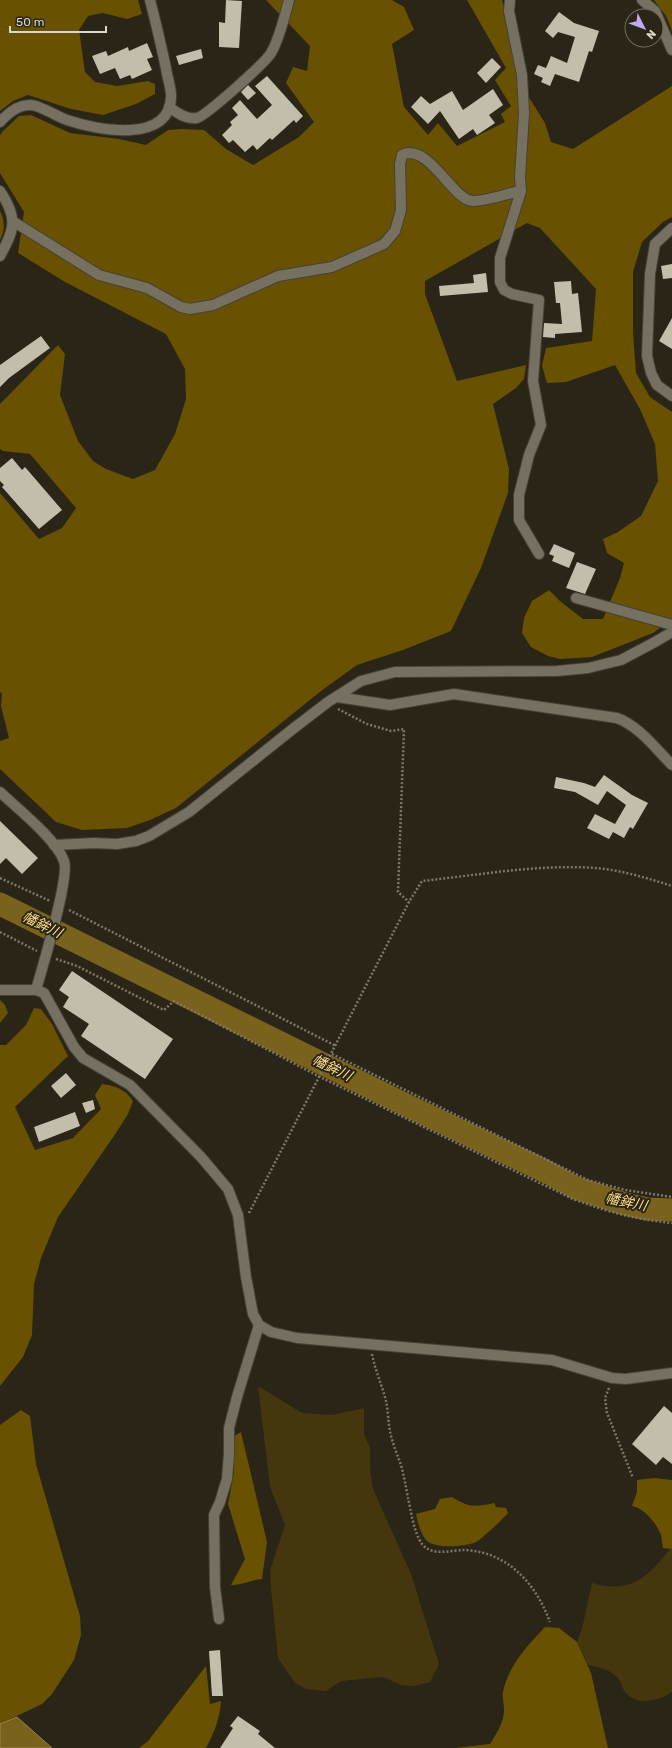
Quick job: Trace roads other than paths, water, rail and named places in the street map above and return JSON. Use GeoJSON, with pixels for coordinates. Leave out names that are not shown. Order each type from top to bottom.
{"type":"FeatureCollection","features":[{"type":"Feature","properties":{"kind":"street"},"geometry":{"type":"LineString","coordinates":[[0,122],[9,113],[20,106],[32,105],[68,120],[110,129],[138,130],[151,127],[160,122],[166,116],[171,95],[150,0]]}},
{"type":"Feature","properties":{"kind":"street"},"geometry":{"type":"LineString","coordinates":[[169,107],[184,116],[196,118],[205,114],[216,106],[260,66],[271,53],[289,0]]}},
{"type":"Feature","properties":{"kind":"street"},"geometry":{"type":"LineString","coordinates":[[510,0],[509,11],[522,75],[524,113],[520,177],[521,191],[500,258],[500,282],[504,290],[512,294],[540,300],[533,381],[541,425],[529,455],[519,495],[519,520],[539,554]]}},
{"type":"Feature","properties":{"kind":"street"},"geometry":{"type":"LineString","coordinates":[[642,0],[655,11],[672,50]]}},
{"type":"Feature","properties":{"kind":"street"},"geometry":{"type":"LineString","coordinates":[[14,222],[99,275],[147,288],[182,307],[190,309],[213,305],[278,276],[332,267],[384,244],[395,231],[400,210],[400,164],[402,155],[408,152],[416,153],[440,173],[464,198],[472,201],[521,191]]}},
{"type":"Feature","properties":{"kind":"street"},"geometry":{"type":"LineString","coordinates":[[0,191],[10,209],[14,222],[0,256]]}},
{"type":"Feature","properties":{"kind":"street"},"geometry":{"type":"LineString","coordinates":[[672,228],[655,244],[650,274],[647,356],[651,373],[657,385],[672,396]]}},
{"type":"Feature","properties":{"kind":"street"},"geometry":{"type":"LineString","coordinates":[[576,598],[672,625]]}},
{"type":"Feature","properties":{"kind":"street"},"geometry":{"type":"LineString","coordinates":[[54,844],[118,844],[136,841],[149,836],[189,812],[328,702],[361,681],[395,672],[557,671],[588,668],[621,660],[672,632]]}},
{"type":"Feature","properties":{"kind":"street"},"geometry":{"type":"LineString","coordinates":[[338,697],[390,705],[454,694],[617,718],[627,721],[672,765]]}},
{"type":"Feature","properties":{"kind":"street"},"geometry":{"type":"LineString","coordinates":[[0,792],[54,844],[64,862],[66,871],[58,908],[36,990]]}},
{"type":"Feature","properties":{"kind":"street"},"geometry":{"type":"LineString","coordinates":[[0,990],[36,990],[44,993],[74,1047],[83,1058],[130,1086],[201,1156],[228,1189],[234,1204],[240,1229],[250,1299],[253,1314],[258,1325],[271,1332],[297,1338],[552,1360],[612,1378],[626,1379],[672,1373]]}},
{"type":"Feature","properties":{"kind":"street"},"geometry":{"type":"LineString","coordinates":[[219,1619],[215,1587],[214,1515],[220,1502],[227,1479],[229,1428],[258,1325]]}},
{"type":"Feature","properties":{"kind":"waterway","name":"幡鉾川"},"geometry":{"type":"LineString","coordinates":[[0,904],[404,1104],[547,1172],[576,1188],[625,1204],[647,1209],[672,1210]]}}]}
